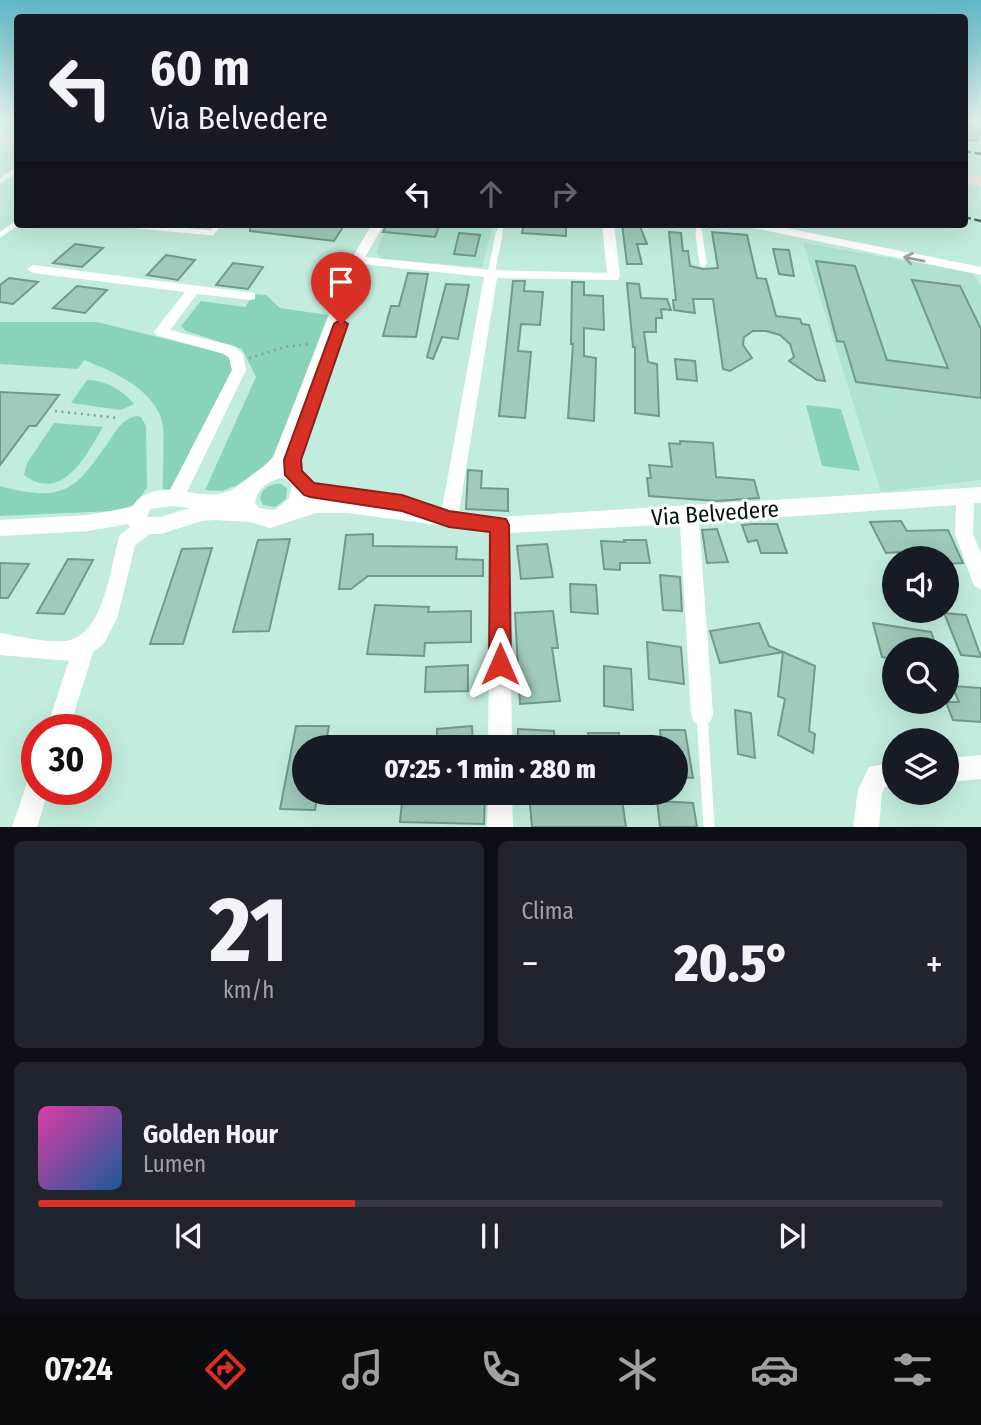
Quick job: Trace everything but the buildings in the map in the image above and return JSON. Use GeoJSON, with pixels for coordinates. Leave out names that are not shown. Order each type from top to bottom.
{"type":"FeatureCollection","features":[{"type":"Feature","properties":{"kind":"street"},"geometry":{"type":"LineString","coordinates":[[270,473],[280,461],[357,260],[376,228]]}},
{"type":"Feature","properties":{"kind":"street"},"geometry":{"type":"LineString","coordinates":[[365,261],[491,274],[614,278],[608,228]]}},
{"type":"Feature","properties":{"kind":"street"},"geometry":{"type":"LineString","coordinates":[[769,228],[981,271]]}},
{"type":"Feature","properties":{"kind":"street"},"geometry":{"type":"LineString","coordinates":[[0,528],[141,520],[180,522],[202,513],[228,511],[252,514],[267,520],[289,512],[298,503],[302,493],[293,460],[365,261],[368,245]]}},
{"type":"Feature","properties":{"kind":"street"},"geometry":{"type":"LineString","coordinates":[[33,269],[250,296]]}},
{"type":"Feature","properties":{"kind":"street"},"geometry":{"type":"LineString","coordinates":[[449,519],[491,274]]}},
{"type":"Feature","properties":{"kind":"street"},"geometry":{"type":"LineString","coordinates":[[182,498],[236,379],[239,362],[229,350],[161,332],[194,289]]}},
{"type":"Feature","properties":{"kind":"street"},"geometry":{"type":"LineString","coordinates":[[0,644],[65,652],[85,645],[97,636],[107,619],[127,541],[141,520],[143,504],[154,498],[182,498],[204,502],[230,500],[249,490],[260,477],[280,471],[297,479]]}},
{"type":"Feature","properties":{"kind":"street","name":"Via Belvedere"},"geometry":{"type":"LineString","coordinates":[[297,479],[310,490],[402,503],[449,519]]}},
{"type":"Feature","properties":{"kind":"street"},"geometry":{"type":"LineString","coordinates":[[249,490],[246,505],[252,514]]}},
{"type":"Feature","properties":{"kind":"street"},"geometry":{"type":"LineString","coordinates":[[973,495],[964,534],[981,579]]}},
{"type":"Feature","properties":{"kind":"street","name":"Via Belvedere"},"geometry":{"type":"LineString","coordinates":[[289,512],[332,504],[500,525],[973,495]]}},
{"type":"Feature","properties":{"kind":"street"},"geometry":{"type":"LineString","coordinates":[[180,522],[191,506],[182,498]]}},
{"type":"Feature","properties":{"kind":"street"},"geometry":{"type":"LineString","coordinates":[[690,515],[702,714]]}},
{"type":"Feature","properties":{"kind":"street"},"geometry":{"type":"LineString","coordinates":[[500,525],[500,735]]}},
{"type":"Feature","properties":{"kind":"street"},"geometry":{"type":"LineString","coordinates":[[62,714],[85,645]]}},
{"type":"Feature","properties":{"kind":"street"},"geometry":{"type":"LineString","coordinates":[[959,769],[981,767]]}},
{"type":"Feature","properties":{"kind":"street"},"geometry":{"type":"LineString","coordinates":[[866,827],[870,790],[877,776],[882,775]]}},
{"type":"Feature","properties":{"kind":"street"},"geometry":{"type":"LineString","coordinates":[[24,827],[32,805]]}},
{"type":"Feature","properties":{"kind":"street"},"geometry":{"type":"LineString","coordinates":[[500,805],[500,827]]}},
{"type":"Feature","properties":{"kind":"lane"},"geometry":{"type":"LineString","coordinates":[[159,228],[212,233],[216,228]]}},
{"type":"Feature","properties":{"kind":"lane"},"geometry":{"type":"LineString","coordinates":[[491,274],[500,228]]}},
{"type":"Feature","properties":{"kind":"lane"},"geometry":{"type":"LineString","coordinates":[[699,228],[703,263]]}},
{"type":"Feature","properties":{"kind":"lane"},"geometry":{"type":"LineString","coordinates":[[702,714],[709,827]]}},
{"type":"Feature","properties":{"kind":"path"},"geometry":{"type":"LineString","coordinates":[[239,362],[285,347],[318,344]]}},
{"type":"Feature","properties":{"kind":"path"},"geometry":{"type":"LineString","coordinates":[[55,411],[118,418]]}},
{"type":"Feature","properties":{"kind":"shaded area"},"geometry":{"type":"Polygon","coordinates":[[[386,228],[492,228],[482,267],[381,259],[376,252],[386,228]]]}},
{"type":"Feature","properties":{"kind":"shaded area"},"geometry":{"type":"Polygon","coordinates":[[[803,243],[972,272],[981,286],[981,480],[881,492],[803,243]]]}},
{"type":"Feature","properties":{"kind":"shaded area"},"geometry":{"type":"Polygon","coordinates":[[[254,294],[266,295],[280,308],[328,315],[270,462],[237,485],[222,491],[205,490],[256,377],[242,349],[186,331],[181,326],[201,301],[245,307],[254,294]]]}},
{"type":"Feature","properties":{"kind":"shaded area"},"geometry":{"type":"Polygon","coordinates":[[[0,322],[97,322],[222,353],[230,359],[233,372],[174,490],[163,489],[162,424],[156,407],[148,397],[118,375],[84,360],[78,369],[0,364],[0,322]]]}},
{"type":"Feature","properties":{"kind":"shaded area"},"geometry":{"type":"Polygon","coordinates":[[[87,380],[113,387],[134,404],[121,410],[71,403],[87,380]]]}},
{"type":"Feature","properties":{"kind":"shaded area"},"geometry":{"type":"Polygon","coordinates":[[[806,405],[841,409],[860,471],[822,466],[806,405]]]}},
{"type":"Feature","properties":{"kind":"shaded area"},"geometry":{"type":"Polygon","coordinates":[[[136,416],[141,417],[146,426],[147,488],[134,505],[114,511],[0,516],[0,486],[40,493],[67,488],[89,469],[122,424],[136,416]]]}},
{"type":"Feature","properties":{"kind":"shaded area"},"geometry":{"type":"Polygon","coordinates":[[[54,423],[103,427],[72,472],[62,480],[50,484],[38,482],[24,475],[27,463],[54,423]]]}},
{"type":"Feature","properties":{"kind":"shaded area"},"geometry":{"type":"Polygon","coordinates":[[[281,484],[287,488],[286,499],[275,507],[263,505],[260,498],[265,489],[270,485],[281,484]]]}},
{"type":"Feature","properties":{"kind":"railway"},"geometry":{"type":"LineString","coordinates":[[968,218],[981,221]]}},
{"type":"Feature","properties":{"kind":"route"},"geometry":{"type":"LineString","coordinates":[[341,324],[293,460],[293,475],[310,490],[402,503],[449,519],[500,525],[500,664]]}}]}
